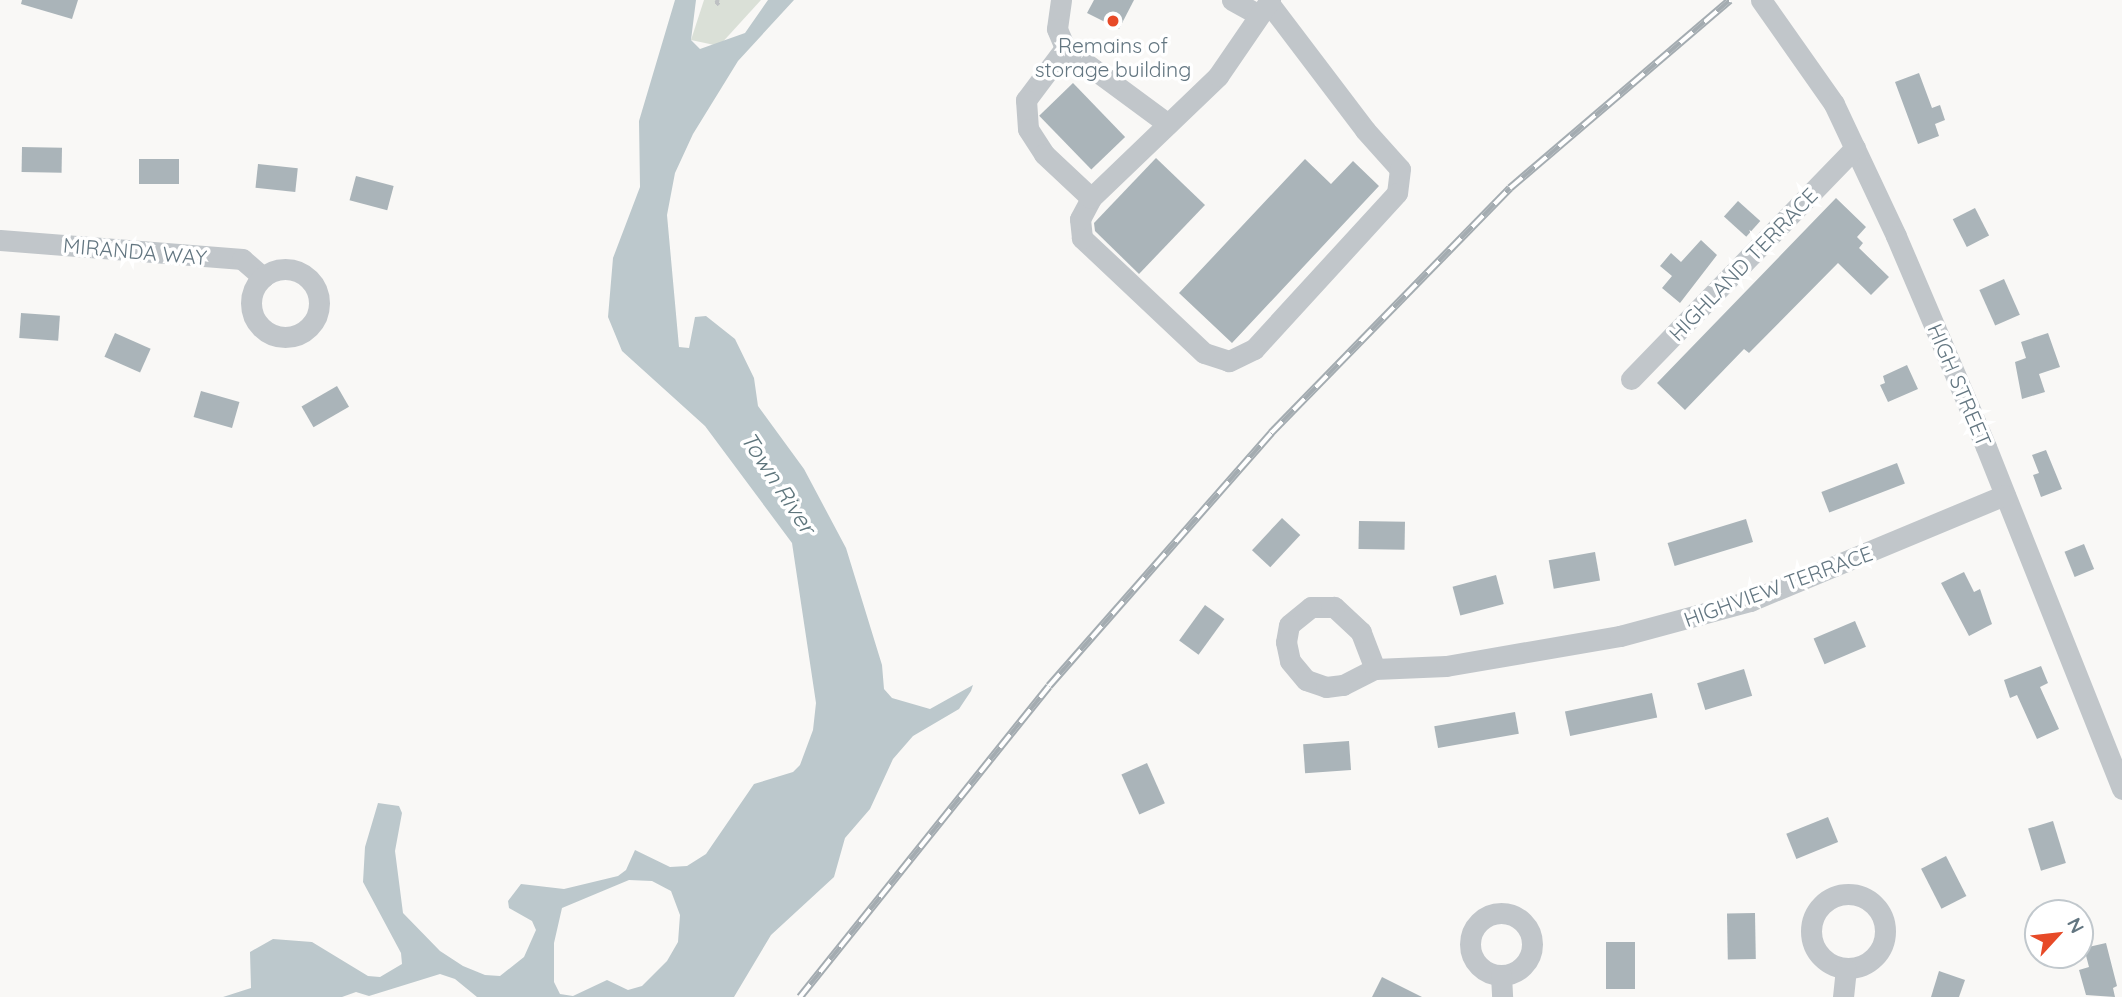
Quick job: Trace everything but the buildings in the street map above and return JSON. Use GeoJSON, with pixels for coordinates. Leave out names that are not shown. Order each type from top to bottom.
{"type":"FeatureCollection","features":[{"type":"Feature","properties":{"kind":"street"},"geometry":{"type":"LineString","coordinates":[[1060,0],[1057,29],[1065,47],[1168,124]]}},
{"type":"Feature","properties":{"kind":"street"},"geometry":{"type":"LineString","coordinates":[[1232,0],[1266,6],[1365,130],[1400,169],[1398,193],[1254,349],[1229,362],[1204,354],[1082,238],[1080,219],[1091,198],[1218,76],[1266,6]]}},
{"type":"Feature","properties":{"kind":"street","name":"HIGH STREET"},"geometry":{"type":"LineString","coordinates":[[1767,8],[1819,79],[1854,148],[2005,495],[2122,789]]}},
{"type":"Feature","properties":{"kind":"street"},"geometry":{"type":"LineString","coordinates":[[1065,47],[1026,100],[1028,129],[1044,154],[1091,198]]}},
{"type":"Feature","properties":{"kind":"street","name":"HIGHLAND TERRACE"},"geometry":{"type":"LineString","coordinates":[[1631,379],[1854,148]]}},
{"type":"Feature","properties":{"kind":"street","name":"MIRANDA WAY"},"geometry":{"type":"LineString","coordinates":[[0,240],[242,259],[263,277]]}},
{"type":"Feature","properties":{"kind":"street","name":"HIGHVIEW TERRACE"},"geometry":{"type":"LineString","coordinates":[[1375,669],[1361,632],[1334,607],[1301,611],[1290,625],[1287,652],[1306,680],[1334,687],[1375,669],[1484,661],[1684,622],[1788,587],[2005,495]]}},
{"type":"Feature","properties":{"kind":"street"},"geometry":{"type":"LineString","coordinates":[[1843,997],[1846,969]]}},
{"type":"Feature","properties":{"kind":"street"},"geometry":{"type":"LineString","coordinates":[[1502,975],[1502,997]]}},
{"type":"Feature","properties":{"kind":"shaded area"},"geometry":{"type":"Polygon","coordinates":[[[704,0],[761,0],[719,46],[691,40],[704,0]]]}},
{"type":"Feature","properties":{"kind":"water","name":"Town River"},"geometry":{"type":"Polygon","coordinates":[[[675,0],[696,0],[691,40],[700,49],[745,33],[768,0],[794,0],[738,61],[693,134],[675,173],[667,215],[679,347],[689,348],[695,317],[706,316],[735,339],[754,378],[758,406],[804,469],[846,548],[882,665],[884,689],[892,698],[930,709],[973,685],[971,691],[959,709],[913,736],[893,759],[870,809],[845,838],[834,877],[771,935],[734,997],[477,997],[455,979],[440,974],[369,996],[356,992],[342,997],[223,997],[251,988],[250,952],[273,939],[312,942],[368,976],[380,977],[402,964],[401,953],[363,882],[365,847],[378,803],[399,806],[402,813],[395,851],[403,913],[440,951],[463,966],[485,975],[500,976],[524,957],[536,930],[532,921],[509,908],[508,901],[521,884],[564,889],[618,876],[626,870],[635,850],[670,867],[687,866],[706,854],[754,784],[793,772],[800,765],[813,730],[816,703],[792,543],[705,426],[622,351],[608,317],[613,258],[640,187],[639,121],[675,0]],[[629,880],[562,908],[554,943],[554,982],[560,994],[573,996],[607,980],[628,990],[642,986],[667,961],[678,942],[680,915],[671,891],[652,881],[629,880]]]}},
{"type":"Feature","properties":{"kind":"railway"},"geometry":{"type":"LineString","coordinates":[[800,997],[1049,686],[1271,433],[1510,188],[1730,0]]}},
{"type":"Feature","properties":{"kind":"place","name":"Remains of storage building"},"geometry":{"type":"Point","coordinates":[1113,21]}}]}
